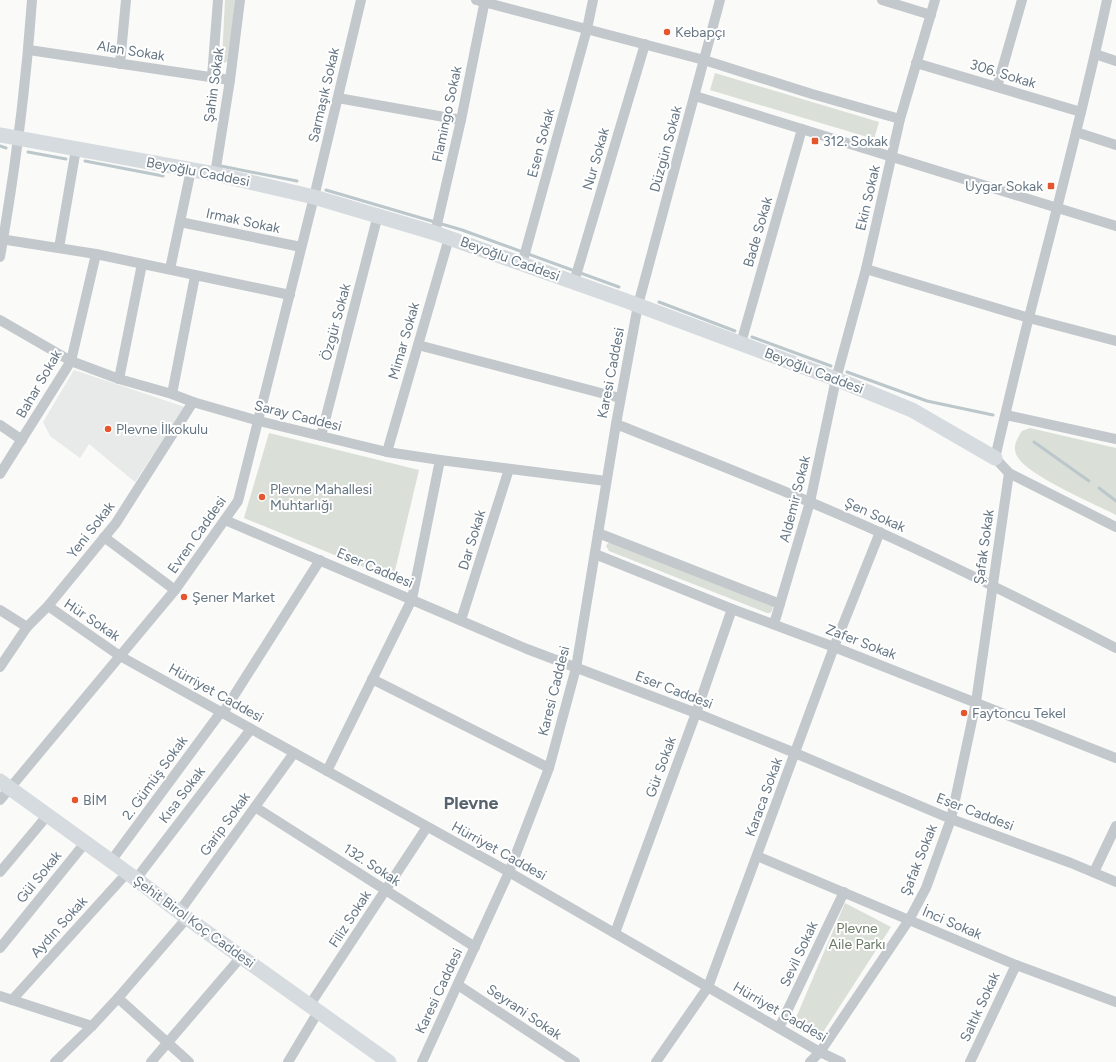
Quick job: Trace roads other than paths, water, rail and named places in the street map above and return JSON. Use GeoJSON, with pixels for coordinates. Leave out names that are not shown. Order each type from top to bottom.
{"type":"FeatureCollection","features":[{"type":"Feature","properties":{"kind":"main road","name":"Beyoğlu Caddesi"},"geometry":{"type":"LineString","coordinates":[[0,135],[215,174],[314,197],[378,215],[436,226],[449,238],[524,257],[576,275],[638,305],[741,342],[912,410],[995,458]]}},
{"type":"Feature","properties":{"kind":"main road","name":"Şehit Birol Koç Caddesi"},"geometry":{"type":"LineString","coordinates":[[5,784],[241,957],[389,1062]]}},
{"type":"Feature","properties":{"kind":"street"},"geometry":{"type":"LineString","coordinates":[[0,257],[18,138],[29,50],[32,0]]}},
{"type":"Feature","properties":{"kind":"street"},"geometry":{"type":"LineString","coordinates":[[120,64],[126,0]]}},
{"type":"Feature","properties":{"kind":"street"},"geometry":{"type":"LineString","coordinates":[[212,78],[218,0]]}},
{"type":"Feature","properties":{"kind":"street","name":"Şahin Sokak"},"geometry":{"type":"LineString","coordinates":[[215,174],[230,80],[240,0]]}},
{"type":"Feature","properties":{"kind":"street","name":"Sarmaşık Sokak"},"geometry":{"type":"LineString","coordinates":[[314,197],[361,0]]}},
{"type":"Feature","properties":{"kind":"street","name":"Esen Sokak"},"geometry":{"type":"LineString","coordinates":[[524,257],[587,29],[593,0]]}},
{"type":"Feature","properties":{"kind":"street","name":"Düzgün Sokak"},"geometry":{"type":"LineString","coordinates":[[638,305],[720,0]]}},
{"type":"Feature","properties":{"kind":"street"},"geometry":{"type":"LineString","coordinates":[[882,0],[931,15]]}},
{"type":"Feature","properties":{"kind":"street","name":"Ekin Sokak"},"geometry":{"type":"LineString","coordinates":[[836,379],[866,269],[900,119],[935,0]]}},
{"type":"Feature","properties":{"kind":"street"},"geometry":{"type":"LineString","coordinates":[[997,87],[1022,0]]}},
{"type":"Feature","properties":{"kind":"street"},"geometry":{"type":"LineString","coordinates":[[1107,0],[1058,208],[1029,318],[995,458],[1009,473],[1116,527]]}},
{"type":"Feature","properties":{"kind":"street"},"geometry":{"type":"LineString","coordinates":[[482,1],[704,60],[812,94],[900,119]]}},
{"type":"Feature","properties":{"kind":"street","name":"Flamingo Sokak"},"geometry":{"type":"LineString","coordinates":[[436,226],[461,120],[482,1]]}},
{"type":"Feature","properties":{"kind":"street","name":"Nur Sokak"},"geometry":{"type":"LineString","coordinates":[[576,275],[645,44]]}},
{"type":"Feature","properties":{"kind":"street","name":"Alan Sokak"},"geometry":{"type":"LineString","coordinates":[[29,50],[230,80]]}},
{"type":"Feature","properties":{"kind":"street"},"geometry":{"type":"LineString","coordinates":[[1095,54],[1116,61]]}},
{"type":"Feature","properties":{"kind":"street","name":"306. Sokak"},"geometry":{"type":"LineString","coordinates":[[916,63],[1081,112]]}},
{"type":"Feature","properties":{"kind":"street"},"geometry":{"type":"LineString","coordinates":[[695,96],[1116,226]]}},
{"type":"Feature","properties":{"kind":"street"},"geometry":{"type":"LineString","coordinates":[[338,98],[461,120]]}},
{"type":"Feature","properties":{"kind":"street","name":"Bade Sokak"},"geometry":{"type":"LineString","coordinates":[[741,342],[802,129]]}},
{"type":"Feature","properties":{"kind":"street"},"geometry":{"type":"LineString","coordinates":[[1076,132],[1116,145]]}},
{"type":"Feature","properties":{"kind":"street"},"geometry":{"type":"LineString","coordinates":[[59,248],[76,149]]}},
{"type":"Feature","properties":{"kind":"street"},"geometry":{"type":"LineString","coordinates":[[170,269],[191,170]]}},
{"type":"Feature","properties":{"kind":"street","name":"Evren Caddesi"},"geometry":{"type":"LineString","coordinates":[[0,800],[5,784],[120,656],[175,590],[238,501],[314,197]]}},
{"type":"Feature","properties":{"kind":"street","name":"Özgür Sokak"},"geometry":{"type":"LineString","coordinates":[[321,436],[378,215]]}},
{"type":"Feature","properties":{"kind":"street","name":"Irmak Sokak"},"geometry":{"type":"LineString","coordinates":[[180,222],[301,247]]}},
{"type":"Feature","properties":{"kind":"street","name":"Mimar Sokak"},"geometry":{"type":"LineString","coordinates":[[387,452],[449,238]]}},
{"type":"Feature","properties":{"kind":"street"},"geometry":{"type":"LineString","coordinates":[[2,240],[96,254],[290,295]]}},
{"type":"Feature","properties":{"kind":"street","name":"Bahar Sokak"},"geometry":{"type":"LineString","coordinates":[[0,474],[71,361],[96,254]]}},
{"type":"Feature","properties":{"kind":"street"},"geometry":{"type":"LineString","coordinates":[[119,379],[142,264]]}},
{"type":"Feature","properties":{"kind":"street"},"geometry":{"type":"LineString","coordinates":[[866,269],[1029,318],[1116,341]]}},
{"type":"Feature","properties":{"kind":"street"},"geometry":{"type":"LineString","coordinates":[[172,394],[195,276]]}},
{"type":"Feature","properties":{"kind":"street","name":"Karesi Caddesi"},"geometry":{"type":"LineString","coordinates":[[422,1062],[509,872],[549,768],[576,668],[620,398],[638,305]]}},
{"type":"Feature","properties":{"kind":"street","name":"Saray Caddesi"},"geometry":{"type":"LineString","coordinates":[[0,320],[71,361],[119,379],[259,421],[387,452],[606,481]]}},
{"type":"Feature","properties":{"kind":"street"},"geometry":{"type":"LineString","coordinates":[[418,345],[620,398]]}},
{"type":"Feature","properties":{"kind":"street","name":"Aldemir Sokak"},"geometry":{"type":"LineString","coordinates":[[774,624],[810,502],[836,379]]}},
{"type":"Feature","properties":{"kind":"street","name":"Yeni Sokak"},"geometry":{"type":"LineString","coordinates":[[0,667],[27,627],[48,606],[116,523],[193,402]]}},
{"type":"Feature","properties":{"kind":"street"},"geometry":{"type":"LineString","coordinates":[[1006,415],[1116,439]]}},
{"type":"Feature","properties":{"kind":"street","name":"Şen Sokak"},"geometry":{"type":"LineString","coordinates":[[616,424],[810,502],[880,532],[993,586],[1116,648]]}},
{"type":"Feature","properties":{"kind":"street"},"geometry":{"type":"LineString","coordinates":[[0,425],[22,440]]}},
{"type":"Feature","properties":{"kind":"street"},"geometry":{"type":"LineString","coordinates":[[327,771],[412,599],[440,460]]}},
{"type":"Feature","properties":{"kind":"street","name":"Dar Sokak"},"geometry":{"type":"LineString","coordinates":[[461,620],[509,469]]}},
{"type":"Feature","properties":{"kind":"street","name":"Şafak Sokak"},"geometry":{"type":"LineString","coordinates":[[810,1062],[820,1052],[909,920],[926,888],[951,819],[976,702],[1009,473]]}},
{"type":"Feature","properties":{"kind":"street","name":"Eser Caddesi"},"geometry":{"type":"LineString","coordinates":[[225,520],[527,649],[696,713],[951,819],[1094,872],[1116,882]]}},
{"type":"Feature","properties":{"kind":"street","name":"Karaca Sokak"},"geometry":{"type":"LineString","coordinates":[[656,1062],[708,987],[834,647],[880,532]]}},
{"type":"Feature","properties":{"kind":"street"},"geometry":{"type":"LineString","coordinates":[[598,533],[780,604]]}},
{"type":"Feature","properties":{"kind":"street"},"geometry":{"type":"LineString","coordinates":[[104,538],[175,590]]}},
{"type":"Feature","properties":{"kind":"street","name":"Zafer Sokak"},"geometry":{"type":"LineString","coordinates":[[595,554],[732,609],[976,702],[1116,758]]}},
{"type":"Feature","properties":{"kind":"street","name":"2. Gümüş Sokak"},"geometry":{"type":"LineString","coordinates":[[112,861],[222,712],[320,560]]}},
{"type":"Feature","properties":{"kind":"street","name":"Hür Sokak"},"geometry":{"type":"LineString","coordinates":[[48,606],[120,656]]}},
{"type":"Feature","properties":{"kind":"street","name":"Gür Sokak"},"geometry":{"type":"LineString","coordinates":[[615,933],[696,713],[732,609]]}},
{"type":"Feature","properties":{"kind":"street"},"geometry":{"type":"LineString","coordinates":[[0,610],[27,627]]}},
{"type":"Feature","properties":{"kind":"street","name":"Hürriyet Caddesi"},"geometry":{"type":"LineString","coordinates":[[120,656],[509,872],[820,1052],[841,1062]]}},
{"type":"Feature","properties":{"kind":"street"},"geometry":{"type":"LineString","coordinates":[[372,679],[549,768]]}},
{"type":"Feature","properties":{"kind":"street","name":"Kısa Sokak"},"geometry":{"type":"LineString","coordinates":[[131,876],[251,728]]}},
{"type":"Feature","properties":{"kind":"street","name":"Garip Sokak"},"geometry":{"type":"LineString","coordinates":[[55,1062],[118,998],[183,915],[255,807],[294,753]]}},
{"type":"Feature","properties":{"kind":"street","name":"132. Sokak"},"geometry":{"type":"LineString","coordinates":[[255,807],[475,947]]}},
{"type":"Feature","properties":{"kind":"street"},"geometry":{"type":"LineString","coordinates":[[0,872],[47,816]]}},
{"type":"Feature","properties":{"kind":"street","name":"Filiz Sokak"},"geometry":{"type":"LineString","coordinates":[[288,1062],[313,1009],[385,890],[427,826]]}},
{"type":"Feature","properties":{"kind":"street"},"geometry":{"type":"LineString","coordinates":[[1094,872],[1116,826]]}},
{"type":"Feature","properties":{"kind":"street","name":"Gül Sokak"},"geometry":{"type":"LineString","coordinates":[[0,948],[85,843]]}},
{"type":"Feature","properties":{"kind":"street","name":"İnci Sokak"},"geometry":{"type":"LineString","coordinates":[[756,856],[1016,965],[1116,1002]]}},
{"type":"Feature","properties":{"kind":"street","name":"Aydın Sokak"},"geometry":{"type":"LineString","coordinates":[[12,1000],[131,876]]}},
{"type":"Feature","properties":{"kind":"street","name":"Sevil Sokak"},"geometry":{"type":"LineString","coordinates":[[779,1028],[844,892]]}},
{"type":"Feature","properties":{"kind":"street"},"geometry":{"type":"LineString","coordinates":[[151,1062],[241,957]]}},
{"type":"Feature","properties":{"kind":"street","name":"Saltık Sokak"},"geometry":{"type":"LineString","coordinates":[[970,1062],[1016,965]]}},
{"type":"Feature","properties":{"kind":"street","name":"Seyrani Sokak"},"geometry":{"type":"LineString","coordinates":[[458,985],[574,1062]]}},
{"type":"Feature","properties":{"kind":"street"},"geometry":{"type":"LineString","coordinates":[[0,996],[92,1026]]}},
{"type":"Feature","properties":{"kind":"street"},"geometry":{"type":"LineString","coordinates":[[118,998],[189,1062]]}},
{"type":"Feature","properties":{"kind":"waterway"},"geometry":{"type":"LineString","coordinates":[[0,146],[6,148]]}},
{"type":"Feature","properties":{"kind":"waterway"},"geometry":{"type":"LineString","coordinates":[[28,152],[66,159]]}},
{"type":"Feature","properties":{"kind":"waterway"},"geometry":{"type":"LineString","coordinates":[[85,161],[163,176]]}},
{"type":"Feature","properties":{"kind":"waterway"},"geometry":{"type":"LineString","coordinates":[[221,166],[297,181]]}},
{"type":"Feature","properties":{"kind":"waterway"},"geometry":{"type":"LineString","coordinates":[[326,190],[462,230],[619,287]]}},
{"type":"Feature","properties":{"kind":"waterway"},"geometry":{"type":"LineString","coordinates":[[659,302],[735,331]]}},
{"type":"Feature","properties":{"kind":"waterway"},"geometry":{"type":"LineString","coordinates":[[752,337],[831,366]]}},
{"type":"Feature","properties":{"kind":"waterway"},"geometry":{"type":"LineString","coordinates":[[847,372],[927,401],[993,415]]}},
{"type":"Feature","properties":{"kind":"waterway"},"geometry":{"type":"LineString","coordinates":[[1034,442],[1089,481]]}},
{"type":"Feature","properties":{"kind":"waterway"},"geometry":{"type":"LineString","coordinates":[[1099,488],[1116,501]]}},
{"type":"Feature","properties":{"kind":"place","name":"Kebapçı"},"geometry":{"type":"Point","coordinates":[667,32]}},
{"type":"Feature","properties":{"kind":"place","name":"312. Sokak"},"geometry":{"type":"Point","coordinates":[815,141]}},
{"type":"Feature","properties":{"kind":"place","name":"Uygar Sokak"},"geometry":{"type":"Point","coordinates":[1051,186]}},
{"type":"Feature","properties":{"kind":"place","name":"Plevne İlkokulu"},"geometry":{"type":"Point","coordinates":[108,429]}},
{"type":"Feature","properties":{"kind":"place","name":"Plevne Mahallesi Muhtarlığı"},"geometry":{"type":"Point","coordinates":[262,497]}},
{"type":"Feature","properties":{"kind":"place","name":"Şener Market"},"geometry":{"type":"Point","coordinates":[184,597]}},
{"type":"Feature","properties":{"kind":"place","name":"Faytoncu Tekel"},"geometry":{"type":"Point","coordinates":[964,713]}},
{"type":"Feature","properties":{"kind":"place","name":"BİM"},"geometry":{"type":"Point","coordinates":[75,800]}},
{"type":"Feature","properties":{"kind":"district","name":"Plevne"},"geometry":{"type":"Point","coordinates":[471,803]}},
{"type":"Feature","properties":{"kind":"park label","name":"Plevne Aile Parkı"},"geometry":{"type":"Point","coordinates":[857,936]}}]}
